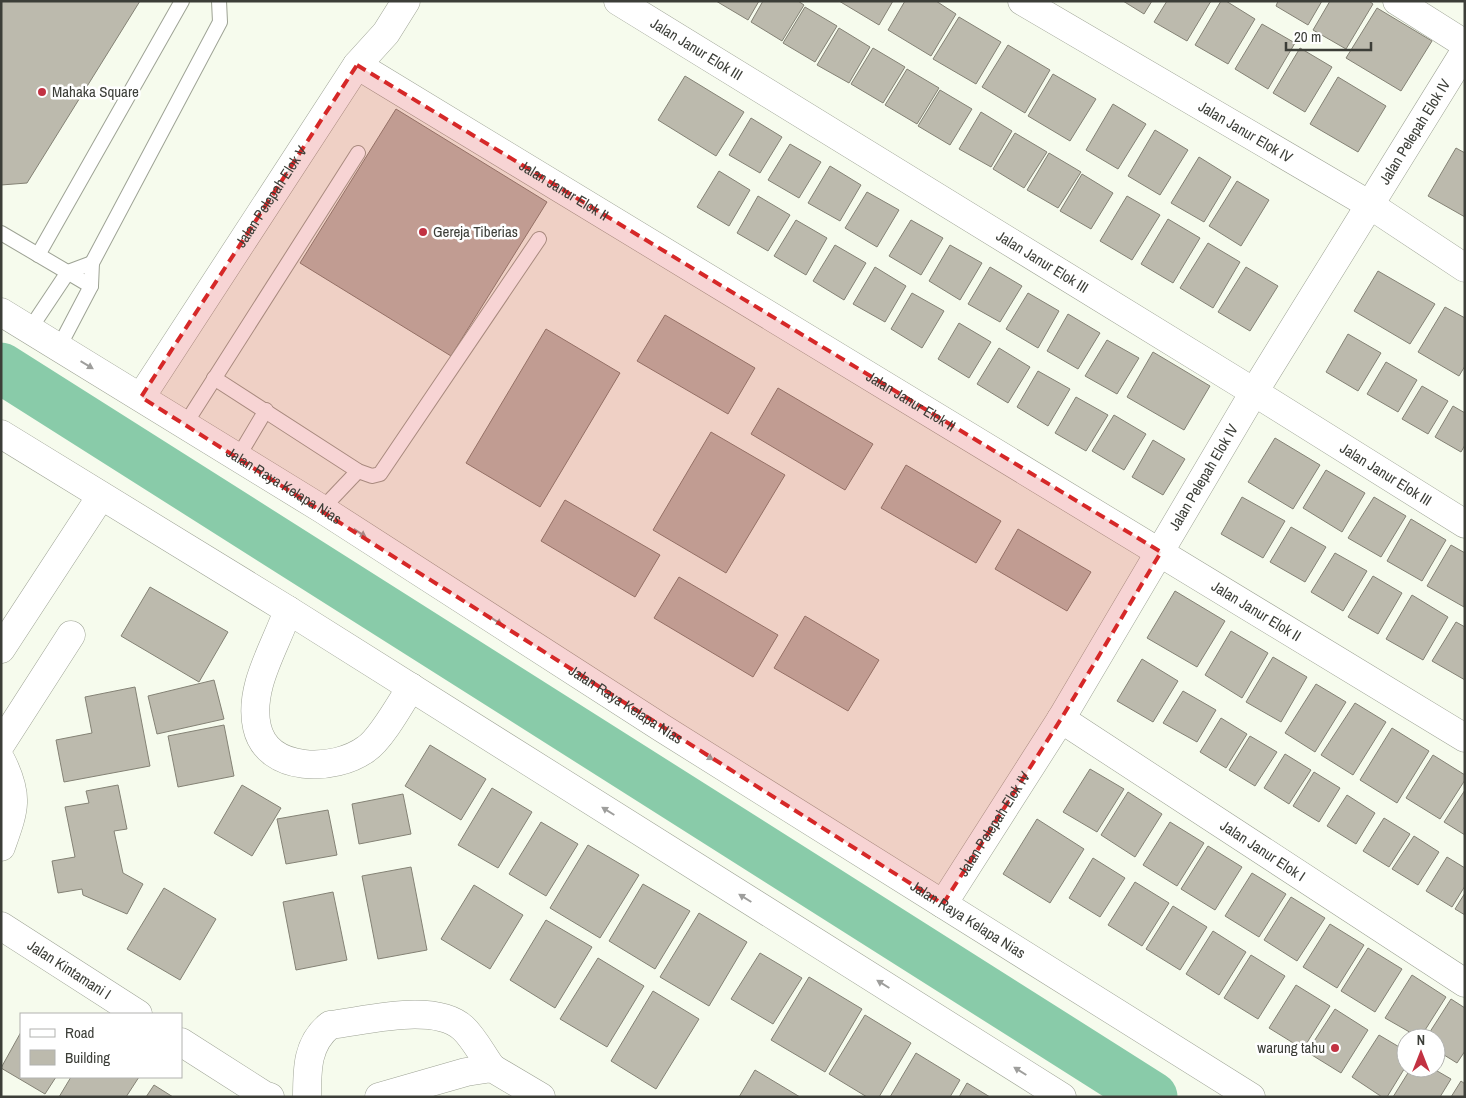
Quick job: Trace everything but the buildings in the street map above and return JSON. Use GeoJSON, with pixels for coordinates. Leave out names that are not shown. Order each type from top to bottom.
{"type":"FeatureCollection","features":[{"type":"Feature","properties":{"kind":"street","name":"Jalan Pelepah Elok V"},"geometry":{"type":"LineString","coordinates":[[141,397],[358,65],[386,33],[406,1]]}},
{"type":"Feature","properties":{"kind":"street","name":"Jalan Janur Elok III"},"geometry":{"type":"LineString","coordinates":[[618,1],[1465,524]]}},
{"type":"Feature","properties":{"kind":"street","name":"Jalan Janur Elok IV"},"geometry":{"type":"LineString","coordinates":[[1022,1],[1370,205],[1465,268]]}},
{"type":"Feature","properties":{"kind":"street"},"geometry":{"type":"LineString","coordinates":[[1397,1],[1465,44]]}},
{"type":"Feature","properties":{"kind":"street","name":"Jalan Pelepah Elok IV"},"geometry":{"type":"LineString","coordinates":[[943,904],[1061,719],[1254,392],[1465,51]]}},
{"type":"Feature","properties":{"kind":"street","name":"Jalan Janur Elok II"},"geometry":{"type":"LineString","coordinates":[[358,65],[1465,738]]}},
{"type":"Feature","properties":{"kind":"street","name":"Jalan Raya Kelapa Nias"},"geometry":{"type":"LineString","coordinates":[[1,312],[238,456],[654,723],[1251,1097]]}},
{"type":"Feature","properties":{"kind":"street"},"geometry":{"type":"LineString","coordinates":[[1,434],[288,610],[1062,1097]]}},
{"type":"Feature","properties":{"kind":"street"},"geometry":{"type":"LineString","coordinates":[[1,649],[101,496]]}},
{"type":"Feature","properties":{"kind":"street"},"geometry":{"type":"LineString","coordinates":[[288,610],[257,694],[257,726],[262,741],[280,756],[303,765],[325,766],[361,752],[373,742],[411,687]]}},
{"type":"Feature","properties":{"kind":"street"},"geometry":{"type":"LineString","coordinates":[[1,744],[71,635]]}},
{"type":"Feature","properties":{"kind":"street","name":"Jalan Janur Elok I"},"geometry":{"type":"LineString","coordinates":[[1061,719],[1465,983]]}},
{"type":"Feature","properties":{"kind":"street"},"geometry":{"type":"LineString","coordinates":[[1,760],[9,775],[14,795],[12,816],[1,847]]}},
{"type":"Feature","properties":{"kind":"street","name":"Jalan Kintamani I"},"geometry":{"type":"LineString","coordinates":[[1,926],[136,1013]]}},
{"type":"Feature","properties":{"kind":"street"},"geometry":{"type":"LineString","coordinates":[[306,1097],[307,1064],[320,1033],[330,1025],[421,1014],[445,1017],[463,1028],[492,1068],[541,1097]]}},
{"type":"Feature","properties":{"kind":"street"},"geometry":{"type":"LineString","coordinates":[[182,1043],[270,1097]]}},
{"type":"Feature","properties":{"kind":"street"},"geometry":{"type":"LineString","coordinates":[[379,1097],[466,1072],[492,1068]]}},
{"type":"Feature","properties":{"kind":"lane"},"geometry":{"type":"LineString","coordinates":[[38,255],[182,1]]}},
{"type":"Feature","properties":{"kind":"lane"},"geometry":{"type":"LineString","coordinates":[[59,347],[91,286],[92,263],[220,22],[221,3]]}},
{"type":"Feature","properties":{"kind":"lane"},"geometry":{"type":"LineString","coordinates":[[186,424],[358,152]]}},
{"type":"Feature","properties":{"kind":"lane"},"geometry":{"type":"LineString","coordinates":[[1,233],[91,286]]}},
{"type":"Feature","properties":{"kind":"lane"},"geometry":{"type":"LineString","coordinates":[[214,378],[358,471],[372,476],[380,474],[539,239]]}},
{"type":"Feature","properties":{"kind":"lane"},"geometry":{"type":"LineString","coordinates":[[30,329],[68,272],[92,263]]}},
{"type":"Feature","properties":{"kind":"lane"},"geometry":{"type":"LineString","coordinates":[[238,456],[266,410]]}},
{"type":"Feature","properties":{"kind":"lane"},"geometry":{"type":"LineString","coordinates":[[322,509],[358,471]]}},
{"type":"Feature","properties":{"kind":"highlighted area"},"geometry":{"type":"Polygon","coordinates":[[[357,65],[1161,552],[1061,719],[943,904],[141,397],[357,65]]]}},
{"type":"Feature","properties":{"kind":"waterway"},"geometry":{"type":"LineString","coordinates":[[1,368],[1152,1097]]}},
{"type":"Feature","properties":{"kind":"place","name":"Mahaka Square"},"geometry":{"type":"Point","coordinates":[42,92]}},
{"type":"Feature","properties":{"kind":"place","name":"Gereja Tiberias"},"geometry":{"type":"Point","coordinates":[423,232]}},
{"type":"Feature","properties":{"kind":"place","name":"warung tahu"},"geometry":{"type":"Point","coordinates":[1335,1048]}}]}
